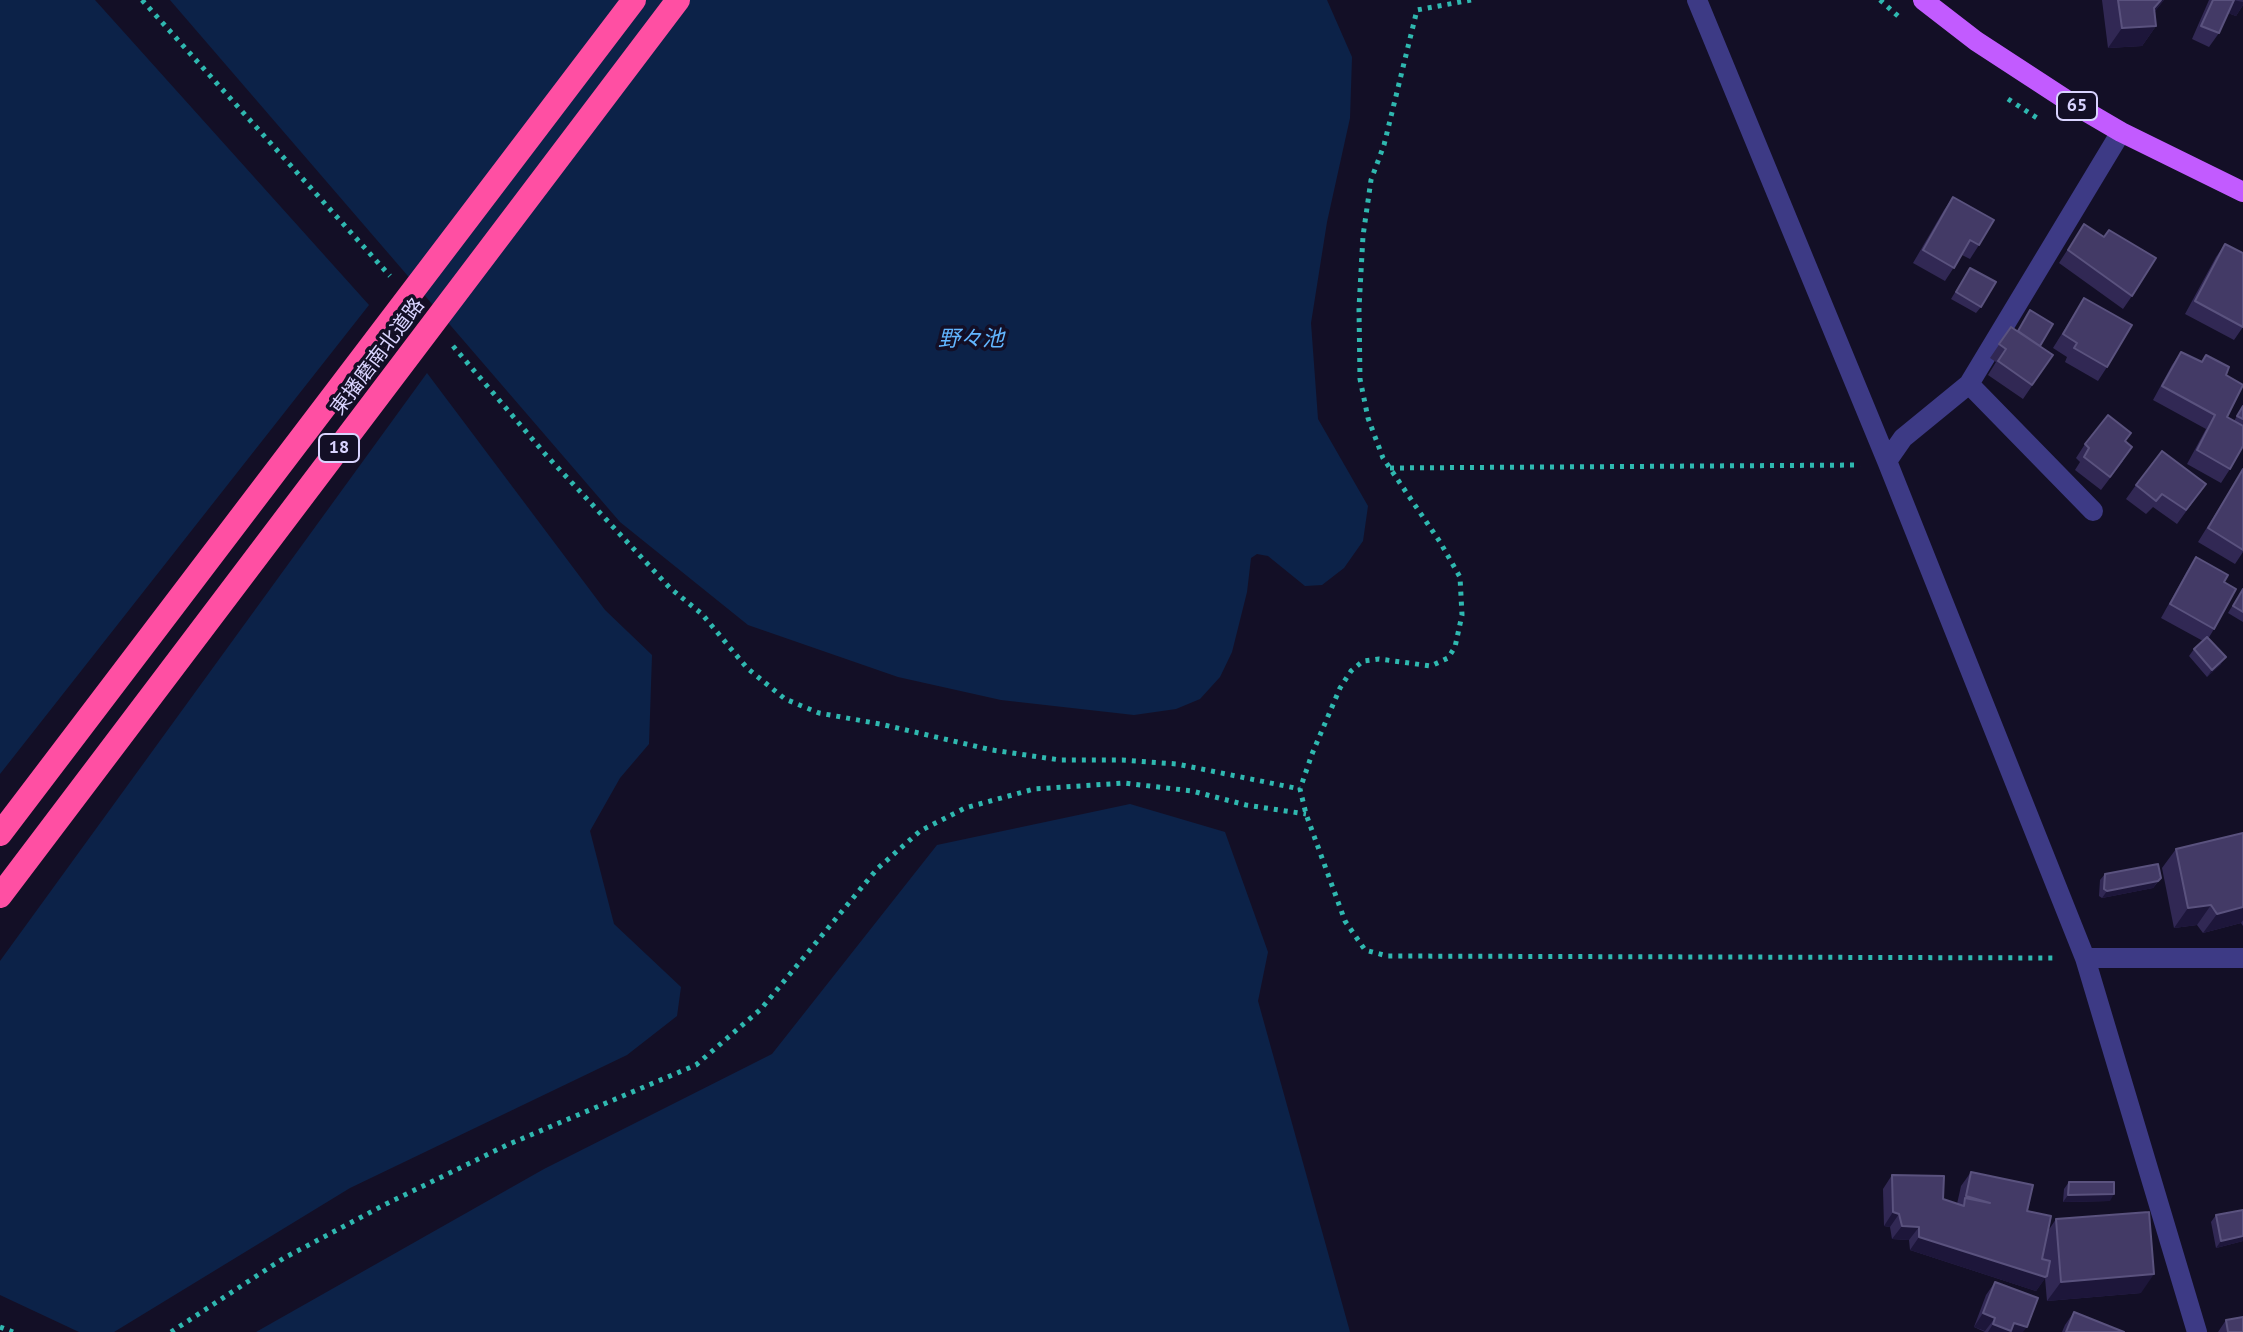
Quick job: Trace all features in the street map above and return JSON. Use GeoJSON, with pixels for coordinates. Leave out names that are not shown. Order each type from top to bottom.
{"type":"FeatureCollection","features":[{"type":"Feature","properties":{"kind":"highway","name":"東播磨南北道路"},"geometry":{"type":"LineString","coordinates":[[0,834],[634,0]]}},
{"type":"Feature","properties":{"kind":"highway","name":"東播磨南北道路"},"geometry":{"type":"LineString","coordinates":[[0,896],[678,0]]}},
{"type":"Feature","properties":{"kind":"main road","name":"65"},"geometry":{"type":"LineString","coordinates":[[1923,0],[1976,41],[2121,132],[2243,192]]}},
{"type":"Feature","properties":{"kind":"street"},"geometry":{"type":"LineString","coordinates":[[1697,0],[1887,461],[2085,958],[2197,1332]]}},
{"type":"Feature","properties":{"kind":"street"},"geometry":{"type":"LineString","coordinates":[[1887,461],[1903,438],[1969,384],[2121,132]]}},
{"type":"Feature","properties":{"kind":"street"},"geometry":{"type":"LineString","coordinates":[[1969,384],[2093,511]]}},
{"type":"Feature","properties":{"kind":"street"},"geometry":{"type":"LineString","coordinates":[[2085,958],[2243,958]]}},
{"type":"Feature","properties":{"kind":"path"},"geometry":{"type":"LineString","coordinates":[[142,0],[393,279]]}},
{"type":"Feature","properties":{"kind":"path"},"geometry":{"type":"LineString","coordinates":[[1471,0],[1417,10],[1384,145],[1371,180],[1361,264],[1360,379],[1368,418],[1383,458],[1460,577],[1462,615],[1455,647],[1448,658],[1431,666],[1379,659],[1363,661],[1351,671],[1340,688],[1312,754],[1300,789],[1345,921],[1365,950],[1387,956],[2085,958]]}},
{"type":"Feature","properties":{"kind":"path"},"geometry":{"type":"LineString","coordinates":[[448,340],[546,455],[670,588],[702,614],[747,668],[785,699],[819,713],[992,750],[1060,760],[1177,764],[1300,789]]}},
{"type":"Feature","properties":{"kind":"path"},"geometry":{"type":"LineString","coordinates":[[1389,468],[1871,465],[1887,461]]}},
{"type":"Feature","properties":{"kind":"path"},"geometry":{"type":"LineString","coordinates":[[171,1332],[284,1258],[386,1204],[507,1145],[696,1065],[761,1009],[877,869],[920,831],[965,808],[1034,789],[1124,783],[1192,791],[1246,805],[1306,814]]}},
{"type":"Feature","properties":{"kind":"path"},"geometry":{"type":"LineString","coordinates":[[0,1327],[13,1332]]}},
{"type":"Feature","properties":{"kind":"water"},"geometry":{"type":"Polygon","coordinates":[[[0,0],[95,0],[369,305],[0,774],[0,0]]]}},
{"type":"Feature","properties":{"kind":"water","name":"野々池"},"geometry":{"type":"Polygon","coordinates":[[[170,0],[1327,0],[1352,57],[1350,118],[1327,222],[1311,323],[1318,419],[1368,506],[1363,541],[1344,568],[1322,585],[1305,586],[1268,556],[1257,554],[1251,558],[1247,592],[1232,652],[1220,677],[1200,699],[1176,709],[1134,715],[1001,700],[898,677],[748,625],[620,522],[170,0]]]}},
{"type":"Feature","properties":{"kind":"water"},"geometry":{"type":"Polygon","coordinates":[[[427,373],[605,610],[652,655],[649,744],[620,778],[590,831],[614,924],[681,987],[677,1016],[627,1055],[350,1188],[114,1332],[79,1332],[0,1295],[0,961],[427,373]]]}},
{"type":"Feature","properties":{"kind":"water"},"geometry":{"type":"Polygon","coordinates":[[[1130,804],[1225,832],[1268,952],[1258,1001],[1350,1332],[256,1332],[544,1169],[772,1054],[937,845],[1130,804]]]}},
{"type":"Feature","properties":{"kind":"building"},"geometry":{"type":"Polygon","coordinates":[[[2118,0],[2161,0],[2154,8],[2156,26],[2122,28],[2118,0]]]}},
{"type":"Feature","properties":{"kind":"building"},"geometry":{"type":"Polygon","coordinates":[[[2213,0],[2234,0],[2219,33],[2201,26],[2213,0]]]}},
{"type":"Feature","properties":{"kind":"building"},"geometry":{"type":"Polygon","coordinates":[[[1953,197],[1994,220],[1979,245],[1970,240],[1954,268],[1923,250],[1953,197]]]}},
{"type":"Feature","properties":{"kind":"building"},"geometry":{"type":"Polygon","coordinates":[[[2084,224],[2104,237],[2109,230],[2156,258],[2132,296],[2068,250],[2084,224]]]}},
{"type":"Feature","properties":{"kind":"building"},"geometry":{"type":"Polygon","coordinates":[[[2225,244],[2243,253],[2243,327],[2195,301],[2225,244]]]}},
{"type":"Feature","properties":{"kind":"building"},"geometry":{"type":"Polygon","coordinates":[[[1970,268],[1996,282],[1981,307],[1956,292],[1970,268]]]}},
{"type":"Feature","properties":{"kind":"building"},"geometry":{"type":"Polygon","coordinates":[[[2084,298],[2132,325],[2107,367],[2074,348],[2077,343],[2063,334],[2084,298]]]}},
{"type":"Feature","properties":{"kind":"building"},"geometry":{"type":"Polygon","coordinates":[[[2030,310],[2053,324],[2040,346],[2018,331],[2030,310]]]}},
{"type":"Feature","properties":{"kind":"building"},"geometry":{"type":"Polygon","coordinates":[[[2011,327],[2053,355],[2032,385],[1998,361],[2006,349],[1999,344],[2011,327]]]}},
{"type":"Feature","properties":{"kind":"building"},"geometry":{"type":"Polygon","coordinates":[[[2181,352],[2202,362],[2206,355],[2229,367],[2226,375],[2243,385],[2227,417],[2243,426],[2243,446],[2230,469],[2197,450],[2215,415],[2162,386],[2181,352]]]}},
{"type":"Feature","properties":{"kind":"building"},"geometry":{"type":"Polygon","coordinates":[[[2108,415],[2131,433],[2125,441],[2132,447],[2110,477],[2084,457],[2089,448],[2085,444],[2108,415]]]}},
{"type":"Feature","properties":{"kind":"building"},"geometry":{"type":"Polygon","coordinates":[[[2162,451],[2206,484],[2186,510],[2162,494],[2156,501],[2136,485],[2162,451]]]}},
{"type":"Feature","properties":{"kind":"building"},"geometry":{"type":"Polygon","coordinates":[[[2243,469],[2243,550],[2208,528],[2243,469]]]}},
{"type":"Feature","properties":{"kind":"building"},"geometry":{"type":"Polygon","coordinates":[[[2196,557],[2228,575],[2224,582],[2236,589],[2214,629],[2170,604],[2196,557]]]}},
{"type":"Feature","properties":{"kind":"building"},"geometry":{"type":"Polygon","coordinates":[[[2243,589],[2243,612],[2233,606],[2243,589]]]}},
{"type":"Feature","properties":{"kind":"building"},"geometry":{"type":"Polygon","coordinates":[[[2207,637],[2226,657],[2212,670],[2194,649],[2207,637]]]}},
{"type":"Feature","properties":{"kind":"building"},"geometry":{"type":"Polygon","coordinates":[[[2243,833],[2243,907],[2217,914],[2211,905],[2188,908],[2176,849],[2243,833]]]}},
{"type":"Feature","properties":{"kind":"building"},"geometry":{"type":"Polygon","coordinates":[[[2158,864],[2161,878],[2158,881],[2107,891],[2104,889],[2105,874],[2158,864]]]}},
{"type":"Feature","properties":{"kind":"building"},"geometry":{"type":"Polygon","coordinates":[[[1971,1172],[2033,1185],[2027,1211],[2051,1216],[2042,1259],[2050,1261],[2047,1276],[1919,1237],[1919,1227],[1902,1226],[1899,1214],[1893,1212],[1892,1175],[1944,1176],[1943,1199],[1964,1206],[1965,1198],[1990,1203],[1966,1196],[1971,1172]]]}},
{"type":"Feature","properties":{"kind":"building"},"geometry":{"type":"Polygon","coordinates":[[[2069,1182],[2114,1182],[2114,1194],[2068,1195],[2069,1182]]]}},
{"type":"Feature","properties":{"kind":"building"},"geometry":{"type":"Polygon","coordinates":[[[2243,1210],[2243,1236],[2221,1241],[2216,1215],[2243,1210]]]}},
{"type":"Feature","properties":{"kind":"building"},"geometry":{"type":"Polygon","coordinates":[[[2149,1212],[2154,1274],[2061,1282],[2056,1219],[2149,1212]]]}},
{"type":"Feature","properties":{"kind":"building"},"geometry":{"type":"Polygon","coordinates":[[[1995,1282],[2038,1298],[2027,1327],[2014,1323],[2011,1331],[1993,1324],[1995,1318],[1983,1313],[1995,1282]]]}},
{"type":"Feature","properties":{"kind":"building"},"geometry":{"type":"Polygon","coordinates":[[[2074,1312],[2124,1332],[2066,1332],[2074,1312]]]}},
{"type":"Feature","properties":{"kind":"building"},"geometry":{"type":"Polygon","coordinates":[[[2243,1317],[2243,1332],[2228,1332],[2226,1320],[2243,1317]]]}}]}
